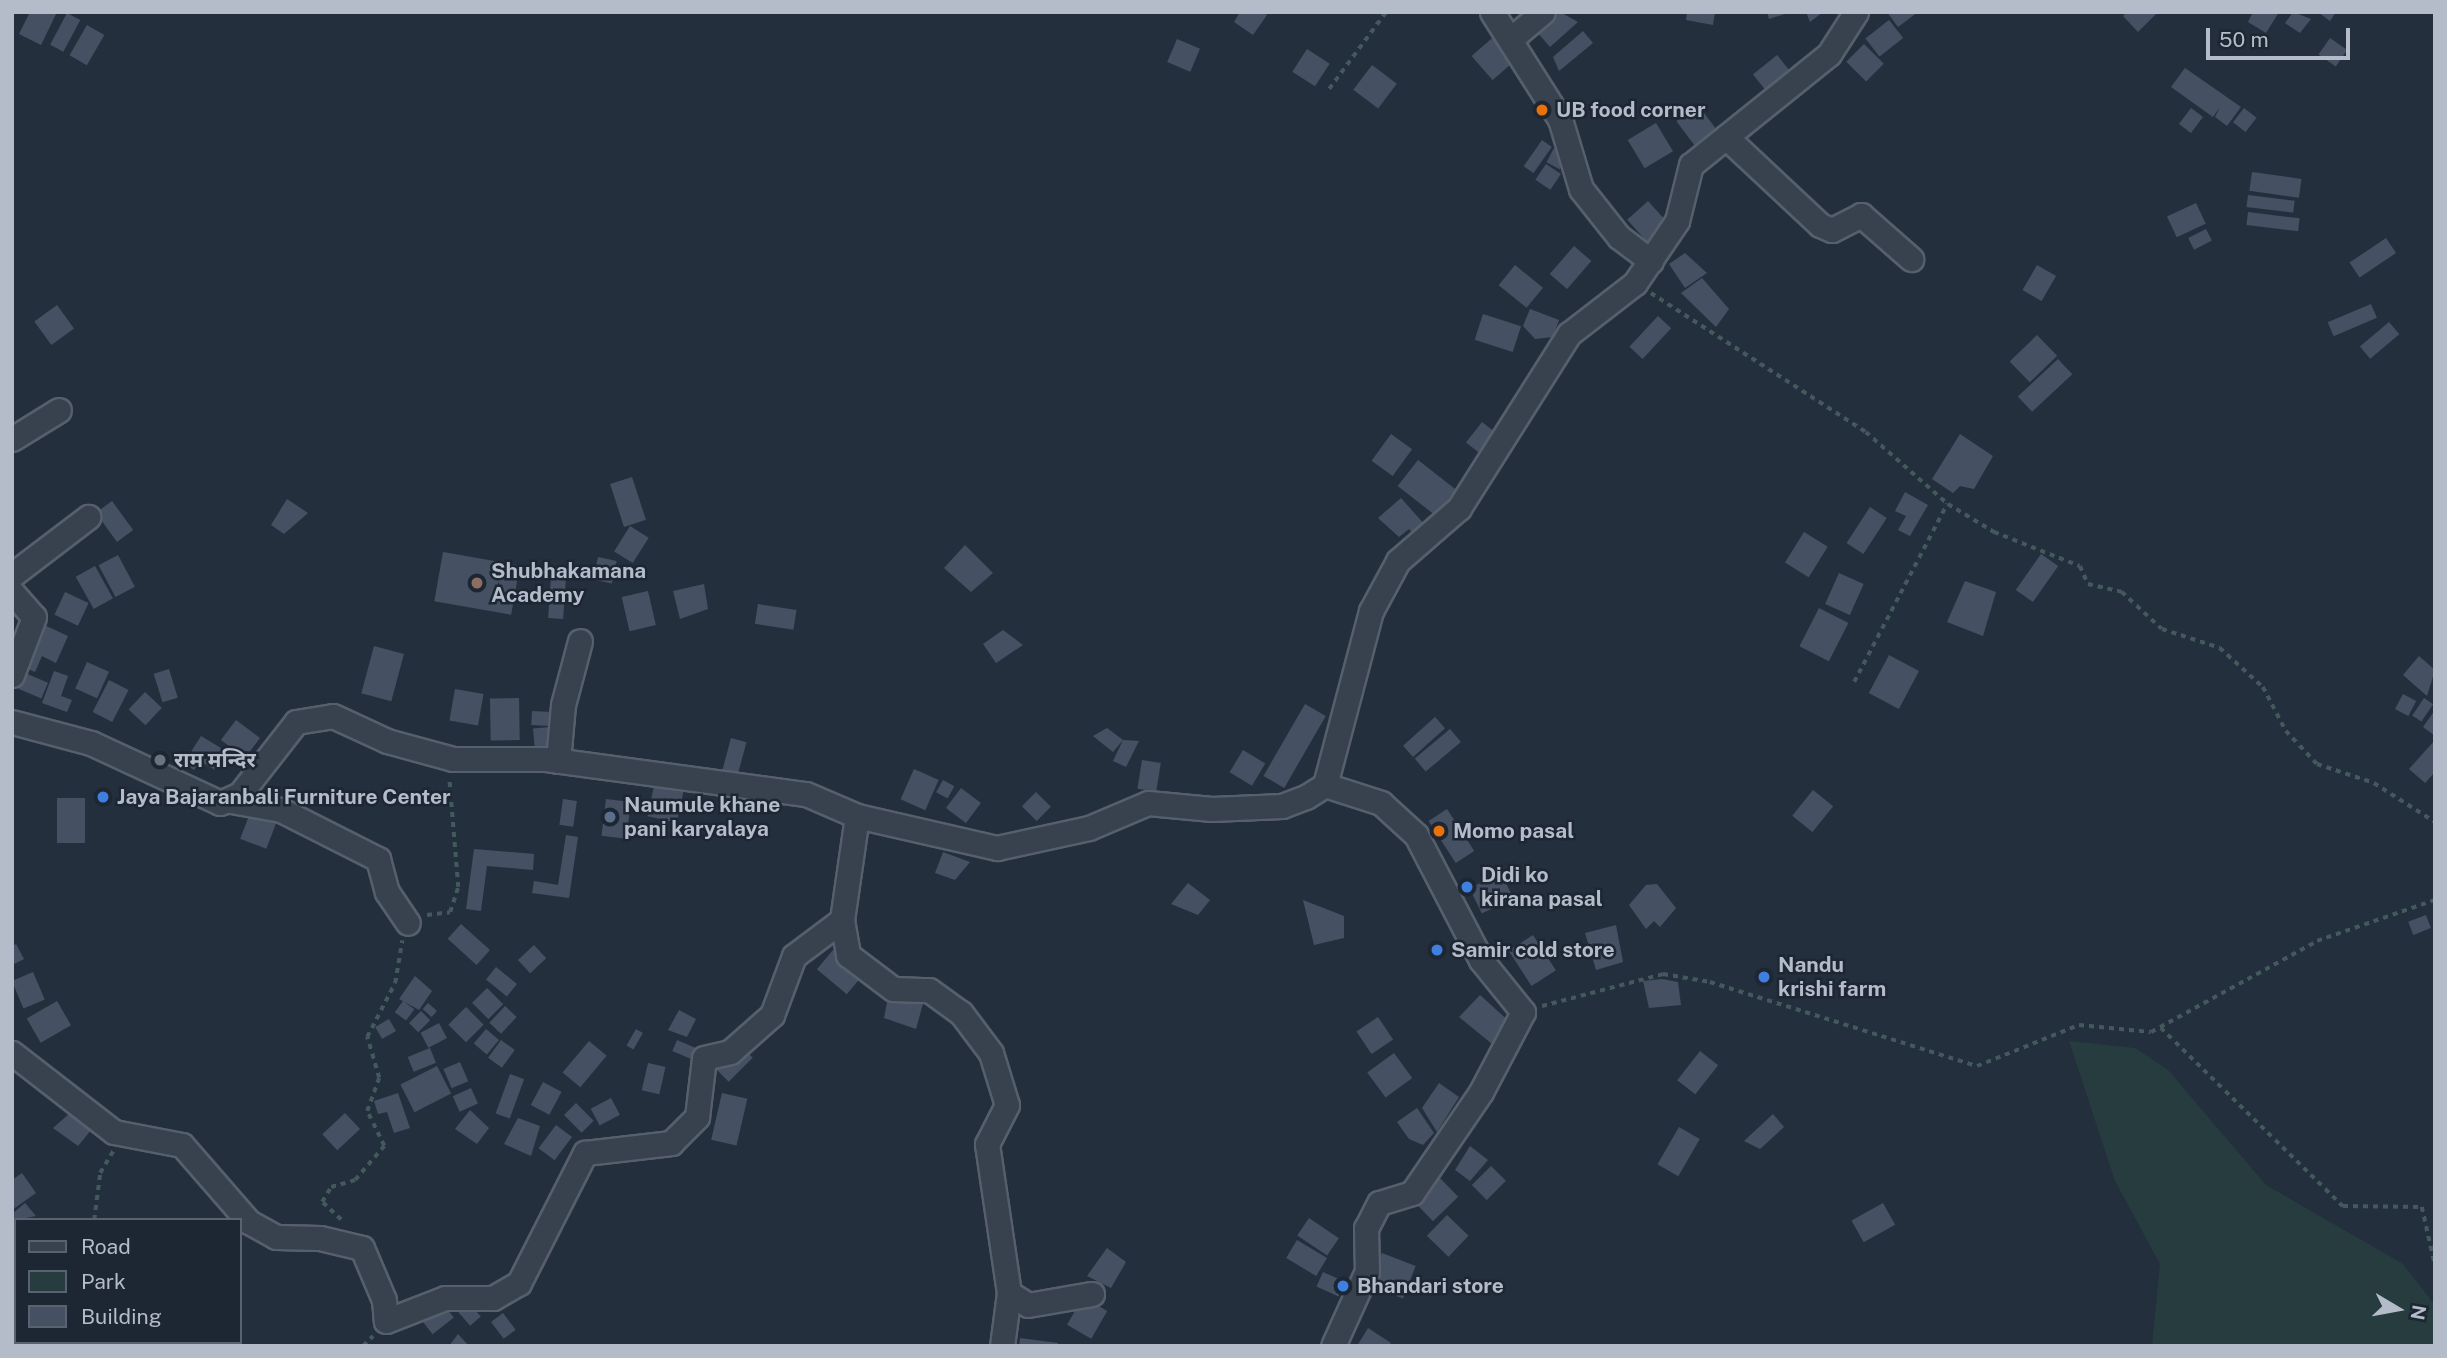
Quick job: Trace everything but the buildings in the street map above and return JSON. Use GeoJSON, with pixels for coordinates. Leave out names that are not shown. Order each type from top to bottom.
{"type":"FeatureCollection","features":[{"type":"Feature","properties":{"kind":"street"},"geometry":{"type":"LineString","coordinates":[[1492,12],[1512,38],[1560,119],[1581,189],[1619,237],[1651,261]]}},
{"type":"Feature","properties":{"kind":"street"},"geometry":{"type":"LineString","coordinates":[[1512,38],[1543,12]]}},
{"type":"Feature","properties":{"kind":"street"},"geometry":{"type":"LineString","coordinates":[[1325,785],[1371,611],[1398,561],[1459,508],[1569,334],[1635,283],[1678,221],[1690,165],[1829,54],[1856,12]]}},
{"type":"Feature","properties":{"kind":"street"},"geometry":{"type":"LineString","coordinates":[[1726,137],[1820,225],[1832,230],[1861,215],[1912,259]]}},
{"type":"Feature","properties":{"kind":"street"},"geometry":{"type":"LineString","coordinates":[[12,439],[59,410]]}},
{"type":"Feature","properties":{"kind":"street"},"geometry":{"type":"LineString","coordinates":[[12,575],[88,517]]}},
{"type":"Feature","properties":{"kind":"street"},"geometry":{"type":"LineString","coordinates":[[12,592],[34,617],[12,675]]}},
{"type":"Feature","properties":{"kind":"street"},"geometry":{"type":"LineString","coordinates":[[558,761],[563,705],[580,642]]}},
{"type":"Feature","properties":{"kind":"street"},"geometry":{"type":"LineString","coordinates":[[231,802],[296,722],[313,717],[333,716],[387,741],[453,759],[558,761],[806,794],[857,816],[998,848],[1088,828],[1148,803],[1282,806],[1325,785],[1381,803],[1416,835],[1481,960],[1523,1012],[1481,1092],[1412,1193],[1379,1203],[1366,1228],[1367,1271],[1333,1346]]}},
{"type":"Feature","properties":{"kind":"street"},"geometry":{"type":"LineString","coordinates":[[12,722],[91,743],[220,803],[231,802],[281,810],[378,859],[387,892],[408,923]]}},
{"type":"Feature","properties":{"kind":"street"},"geometry":{"type":"LineString","coordinates":[[857,816],[842,920],[848,955],[893,989],[929,990],[961,1013],[990,1054],[1007,1105],[987,1144],[1009,1293],[1002,1346]]}},
{"type":"Feature","properties":{"kind":"street"},"geometry":{"type":"LineString","coordinates":[[12,1053],[114,1132],[182,1146],[249,1222],[276,1237],[362,1248],[384,1300],[386,1321],[445,1298],[493,1298],[519,1283],[585,1153],[671,1143],[696,1117],[704,1058],[730,1052],[772,1015],[794,956],[842,920]]}},
{"type":"Feature","properties":{"kind":"street"},"geometry":{"type":"LineString","coordinates":[[1009,1293],[1028,1305],[1092,1294]]}},
{"type":"Feature","properties":{"kind":"path"},"geometry":{"type":"LineString","coordinates":[[1329,89],[1386,12]]}},
{"type":"Feature","properties":{"kind":"path"},"geometry":{"type":"LineString","coordinates":[[1635,283],[1866,432],[1948,504],[1994,532],[2080,566],[2088,584],[2122,592],[2162,629],[2220,648],[2263,687],[2286,731],[2317,764],[2374,783],[2435,822]]}},
{"type":"Feature","properties":{"kind":"path"},"geometry":{"type":"LineString","coordinates":[[1854,682],[1948,504]]}},
{"type":"Feature","properties":{"kind":"path"},"geometry":{"type":"LineString","coordinates":[[349,1245],[352,1231],[322,1202],[331,1187],[355,1180],[384,1146],[367,1111],[379,1078],[366,1037],[395,983],[408,923],[450,912],[458,887],[449,833],[453,759]]}},
{"type":"Feature","properties":{"kind":"path"},"geometry":{"type":"LineString","coordinates":[[1523,1012],[1662,974],[1710,982],[1977,1066],[2079,1026],[2151,1032],[2317,942],[2435,900]]}},
{"type":"Feature","properties":{"kind":"path"},"geometry":{"type":"LineString","coordinates":[[2160,1027],[2343,1206],[2422,1207],[2435,1265]]}},
{"type":"Feature","properties":{"kind":"path"},"geometry":{"type":"LineString","coordinates":[[94,1218],[114,1132]]}},
{"type":"Feature","properties":{"kind":"green space"},"geometry":{"type":"Polygon","coordinates":[[[2069,1041],[2135,1048],[2168,1070],[2266,1185],[2403,1264],[2435,1305],[2435,1346],[2152,1346],[2160,1264],[2115,1181],[2069,1041]]]}},
{"type":"Feature","properties":{"kind":"place","name":"UB food corner"},"geometry":{"type":"Point","coordinates":[1542,110]}},
{"type":"Feature","properties":{"kind":"place","name":"Shubhakamana Academy"},"geometry":{"type":"Point","coordinates":[477,583]}},
{"type":"Feature","properties":{"kind":"place","name":"राम मन्दिर"},"geometry":{"type":"Point","coordinates":[160,760]}},
{"type":"Feature","properties":{"kind":"place","name":"Jaya Bajaranbali Furniture Center"},"geometry":{"type":"Point","coordinates":[103,797]}},
{"type":"Feature","properties":{"kind":"place","name":"Naumule khane pani karyalaya"},"geometry":{"type":"Point","coordinates":[610,817]}},
{"type":"Feature","properties":{"kind":"place","name":"Momo pasal"},"geometry":{"type":"Point","coordinates":[1439,831]}},
{"type":"Feature","properties":{"kind":"place","name":"Didi ko kirana pasal"},"geometry":{"type":"Point","coordinates":[1467,887]}},
{"type":"Feature","properties":{"kind":"place","name":"Samir cold store"},"geometry":{"type":"Point","coordinates":[1437,950]}},
{"type":"Feature","properties":{"kind":"place","name":"Nandu krishi farm"},"geometry":{"type":"Point","coordinates":[1764,977]}},
{"type":"Feature","properties":{"kind":"place","name":"Bhandari store"},"geometry":{"type":"Point","coordinates":[1343,1286]}}]}
